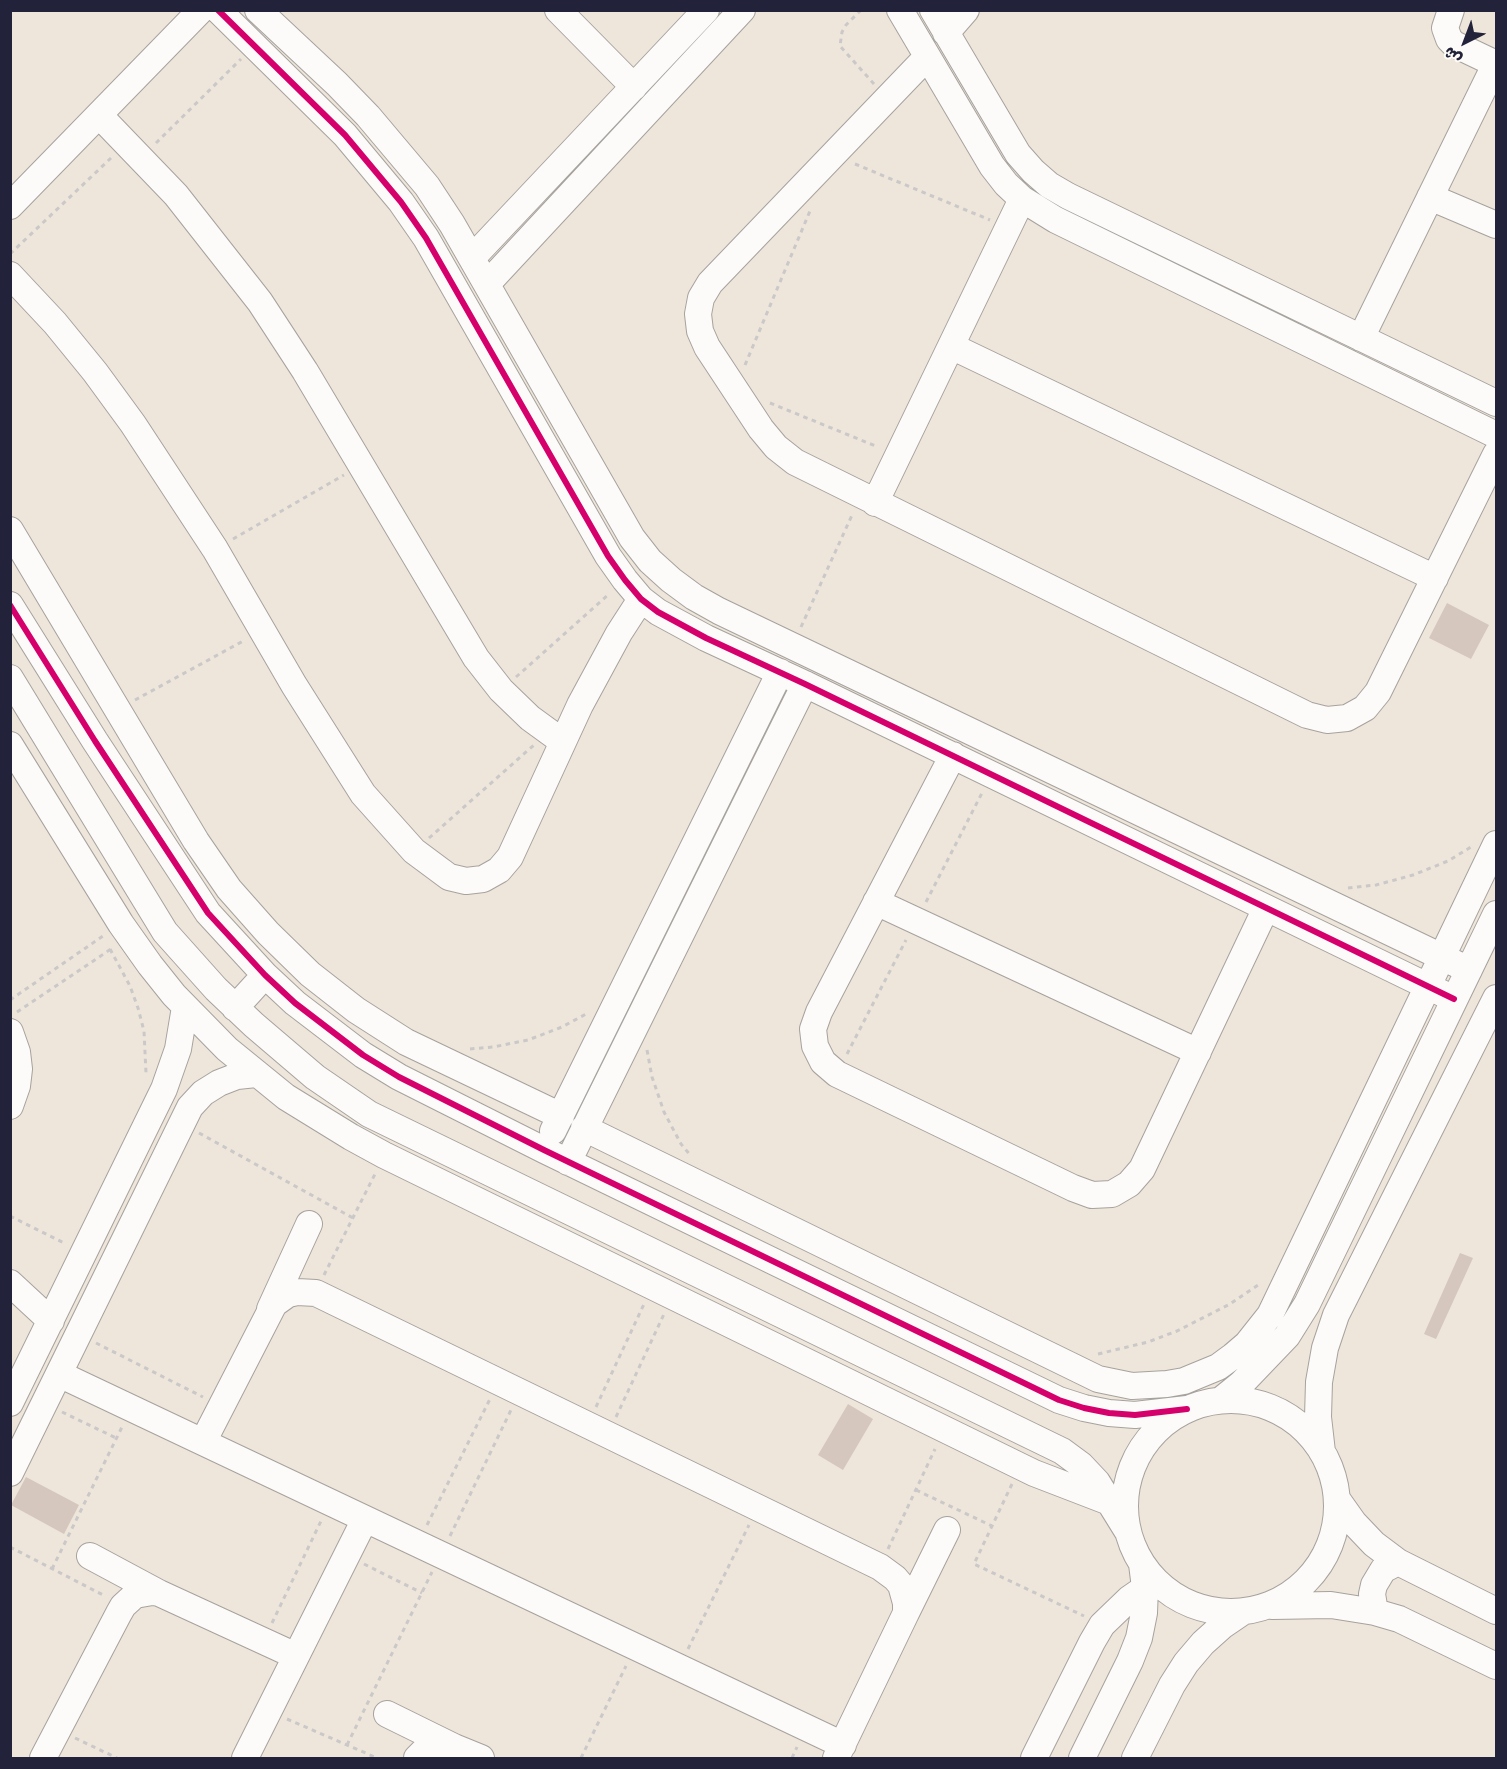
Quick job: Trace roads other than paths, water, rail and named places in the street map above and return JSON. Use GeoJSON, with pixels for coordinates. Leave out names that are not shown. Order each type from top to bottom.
{"type":"FeatureCollection","features":[{"type":"Feature","properties":{"kind":"street"},"geometry":{"type":"LineString","coordinates":[[10,206],[201,10]]}},
{"type":"Feature","properties":{"kind":"street"},"geometry":{"type":"LineString","coordinates":[[218,10],[345,135],[401,202],[426,238],[602,545],[625,580],[641,599],[658,612],[689,629],[1454,999]]}},
{"type":"Feature","properties":{"kind":"street"},"geometry":{"type":"LineString","coordinates":[[258,10],[368,116],[426,186],[472,258],[632,538],[650,561],[670,580],[694,597],[1469,970]]}},
{"type":"Feature","properties":{"kind":"street"},"geometry":{"type":"LineString","coordinates":[[558,10],[634,87]]}},
{"type":"Feature","properties":{"kind":"street"},"geometry":{"type":"LineString","coordinates":[[472,258],[705,10]]}},
{"type":"Feature","properties":{"kind":"street"},"geometry":{"type":"LineString","coordinates":[[487,284],[742,10]]}},
{"type":"Feature","properties":{"kind":"street"},"geometry":{"type":"LineString","coordinates":[[900,10],[992,166],[1006,184],[1038,211],[1497,435]]}},
{"type":"Feature","properties":{"kind":"street"},"geometry":{"type":"LineString","coordinates":[[933,10],[1006,136],[1033,171],[1050,185],[1068,196],[1497,403]]}},
{"type":"Feature","properties":{"kind":"street"},"geometry":{"type":"LineString","coordinates":[[946,33],[966,10]]}},
{"type":"Feature","properties":{"kind":"street"},"geometry":{"type":"LineString","coordinates":[[1361,338],[1496,63],[1454,44],[1449,39],[1446,28],[1451,10]]}},
{"type":"Feature","properties":{"kind":"street"},"geometry":{"type":"LineString","coordinates":[[927,57],[710,283],[701,298],[698,314],[700,331],[761,429],[776,447],[802,466],[1307,714],[1327,720],[1347,718],[1365,708],[1378,692],[1497,454]]}},
{"type":"Feature","properties":{"kind":"street"},"geometry":{"type":"LineString","coordinates":[[99,115],[135,150],[210,236],[260,302],[306,371],[476,658],[501,690],[530,718],[556,737]]}},
{"type":"Feature","properties":{"kind":"street"},"geometry":{"type":"LineString","coordinates":[[401,202],[426,186]]}},
{"type":"Feature","properties":{"kind":"street"},"geometry":{"type":"LineString","coordinates":[[1430,197],[1497,225]]}},
{"type":"Feature","properties":{"kind":"street"},"geometry":{"type":"LineString","coordinates":[[868,500],[898,455],[1022,199]]}},
{"type":"Feature","properties":{"kind":"street"},"geometry":{"type":"LineString","coordinates":[[1140,261],[1151,236]]}},
{"type":"Feature","properties":{"kind":"street"},"geometry":{"type":"LineString","coordinates":[[10,275],[55,323],[95,372],[151,450],[215,549],[294,685],[363,794],[414,851],[449,877],[466,881],[483,879],[499,870],[510,857],[556,737],[641,599]]}},
{"type":"Feature","properties":{"kind":"street"},"geometry":{"type":"LineString","coordinates":[[951,346],[1435,579]]}},
{"type":"Feature","properties":{"kind":"street"},"geometry":{"type":"LineString","coordinates":[[10,530],[196,841],[230,889],[268,933],[310,974],[357,1010],[406,1042],[561,1116]]}},
{"type":"Feature","properties":{"kind":"street"},"geometry":{"type":"LineString","coordinates":[[10,605],[95,741],[208,913],[265,975],[329,1030],[381,1066],[568,1162],[1059,1400],[1084,1408],[1118,1414],[1161,1413],[1221,1400],[1245,1401],[1268,1407],[1289,1418],[1308,1433],[1322,1452],[1329,1467],[1337,1499],[1332,1539],[1323,1557],[1312,1574],[1298,1588],[1281,1599],[1253,1609],[1222,1626],[1203,1643],[1186,1663],[1172,1685],[1135,1758]]}},
{"type":"Feature","properties":{"kind":"street"},"geometry":{"type":"LineString","coordinates":[[544,1150],[780,672]]}},
{"type":"Feature","properties":{"kind":"street"},"geometry":{"type":"LineString","coordinates":[[10,678],[165,932],[235,1008],[315,1077],[369,1114],[1054,1447],[1081,1465],[1112,1503],[1128,1532],[1143,1576],[1144,1613],[1139,1638],[1130,1661],[1082,1758]]}},
{"type":"Feature","properties":{"kind":"street"},"geometry":{"type":"LineString","coordinates":[[568,1162],[805,684]]}},
{"type":"Feature","properties":{"kind":"street"},"geometry":{"type":"LineString","coordinates":[[882,721],[894,693]]}},
{"type":"Feature","properties":{"kind":"street"},"geometry":{"type":"LineString","coordinates":[[95,741],[122,716]]}},
{"type":"Feature","properties":{"kind":"street"},"geometry":{"type":"LineString","coordinates":[[10,745],[120,936],[150,965],[185,1007],[227,1049],[256,1074],[318,1118],[384,1155],[1020,1467],[1112,1503]]}},
{"type":"Feature","properties":{"kind":"street"},"geometry":{"type":"LineString","coordinates":[[952,755],[819,1012],[813,1029],[815,1046],[823,1062],[837,1074],[1073,1188],[1092,1195],[1112,1194],[1129,1184],[1142,1169],[1266,908]]}},
{"type":"Feature","properties":{"kind":"street"},"geometry":{"type":"LineString","coordinates":[[584,1128],[1098,1379],[1150,1386],[1184,1381],[1225,1362],[1247,1344],[1270,1315],[1428,986],[1485,845]]}},
{"type":"Feature","properties":{"kind":"street"},"geometry":{"type":"LineString","coordinates":[[876,902],[1198,1052]]}},
{"type":"Feature","properties":{"kind":"street"},"geometry":{"type":"LineString","coordinates":[[1221,1400],[1242,1383],[1287,1335],[1307,1304],[1497,914]]}},
{"type":"Feature","properties":{"kind":"street"},"geometry":{"type":"LineString","coordinates":[[235,1008],[265,975]]}},
{"type":"Feature","properties":{"kind":"street"},"geometry":{"type":"LineString","coordinates":[[1322,1452],[1318,1417],[1319,1382],[1325,1348],[1336,1315],[1497,999]]}},
{"type":"Feature","properties":{"kind":"street"},"geometry":{"type":"LineString","coordinates":[[10,1403],[164,1089],[178,1049],[185,1007]]}},
{"type":"Feature","properties":{"kind":"street"},"geometry":{"type":"LineString","coordinates":[[10,1032],[17,1052],[19,1069],[17,1086],[10,1106]]}},
{"type":"Feature","properties":{"kind":"street"},"geometry":{"type":"LineString","coordinates":[[10,1473],[190,1107],[219,1083],[237,1076],[256,1074]]}},
{"type":"Feature","properties":{"kind":"street"},"geometry":{"type":"LineString","coordinates":[[203,1442],[309,1224]]}},
{"type":"Feature","properties":{"kind":"street"},"geometry":{"type":"LineString","coordinates":[[10,1283],[51,1321]]}},
{"type":"Feature","properties":{"kind":"street"},"geometry":{"type":"LineString","coordinates":[[268,1312],[274,1304],[288,1294],[316,1293],[880,1567],[901,1585],[906,1613]]}},
{"type":"Feature","properties":{"kind":"street"},"geometry":{"type":"LineString","coordinates":[[59,1374],[679,1667],[840,1752],[947,1530]]}},
{"type":"Feature","properties":{"kind":"street"},"geometry":{"type":"LineString","coordinates":[[1128,1532],[1125,1510],[1126,1490],[1135,1460],[1153,1433],[1169,1419],[1187,1409]]}},
{"type":"Feature","properties":{"kind":"street"},"geometry":{"type":"LineString","coordinates":[[1337,1499],[1374,1545],[1398,1562],[1497,1611]]}},
{"type":"Feature","properties":{"kind":"street"},"geometry":{"type":"LineString","coordinates":[[245,1758],[365,1519]]}},
{"type":"Feature","properties":{"kind":"street"},"geometry":{"type":"LineString","coordinates":[[90,1556],[159,1593],[296,1656]]}},
{"type":"Feature","properties":{"kind":"street"},"geometry":{"type":"LineString","coordinates":[[1375,1612],[1372,1594],[1374,1585],[1383,1570],[1398,1562]]}},
{"type":"Feature","properties":{"kind":"street"},"geometry":{"type":"LineString","coordinates":[[1143,1576],[1154,1579],[1169,1592],[1186,1602],[1224,1611],[1297,1605],[1331,1605],[1375,1612],[1399,1619],[1497,1666]]}},
{"type":"Feature","properties":{"kind":"street"},"geometry":{"type":"LineString","coordinates":[[1034,1758],[1102,1625],[1129,1599],[1143,1576]]}},
{"type":"Feature","properties":{"kind":"street"},"geometry":{"type":"LineString","coordinates":[[44,1758],[123,1606],[135,1595],[159,1593]]}},
{"type":"Feature","properties":{"kind":"street"},"geometry":{"type":"LineString","coordinates":[[387,1714],[481,1758]]}},
{"type":"Feature","properties":{"kind":"street"},"geometry":{"type":"LineString","coordinates":[[417,1758],[433,1746],[440,1744],[454,1747]]}}]}
